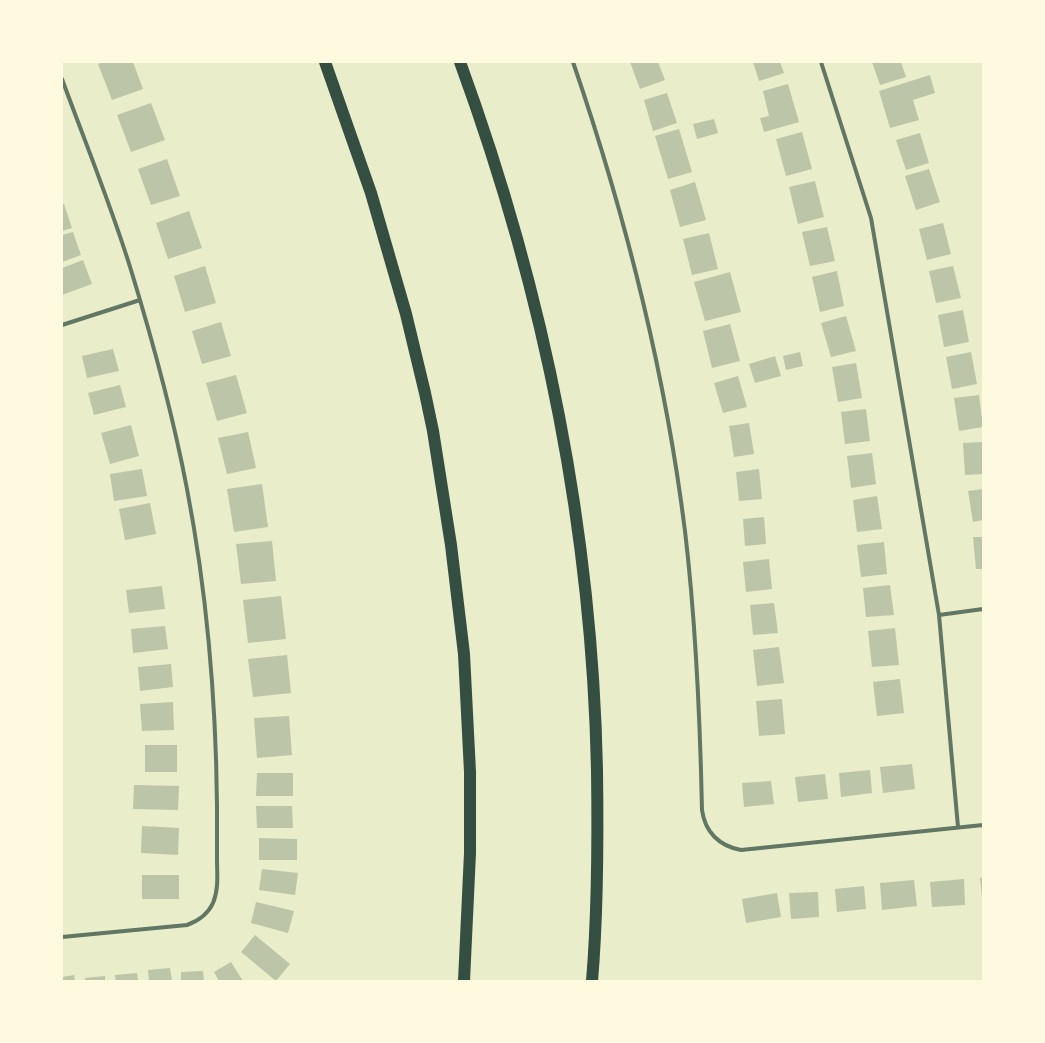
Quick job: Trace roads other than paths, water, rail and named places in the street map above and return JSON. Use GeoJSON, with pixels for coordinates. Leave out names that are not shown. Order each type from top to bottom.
{"type":"FeatureCollection","features":[{"type":"Feature","properties":{"kind":"highway"},"geometry":{"type":"LineString","coordinates":[[325,62],[371,193],[406,314],[431,424],[451,546],[464,654],[470,765],[470,853],[464,981]]}},
{"type":"Feature","properties":{"kind":"highway"},"geometry":{"type":"LineString","coordinates":[[460,62],[501,182],[541,327],[565,448],[578,526],[588,616],[596,736],[598,864],[592,981]]}},
{"type":"Feature","properties":{"kind":"street"},"geometry":{"type":"LineString","coordinates":[[572,62],[601,149],[630,248],[647,319],[669,428],[685,531],[694,633],[703,817],[708,829],[716,840],[722,844],[734,849],[754,849],[983,825]]}},
{"type":"Feature","properties":{"kind":"street"},"geometry":{"type":"LineString","coordinates":[[822,62],[871,218],[939,615],[958,827]]}},
{"type":"Feature","properties":{"kind":"street"},"geometry":{"type":"LineString","coordinates":[[62,79],[112,213],[140,300],[159,368],[181,461],[200,570],[210,661],[217,781],[217,889],[214,902],[207,912],[194,923],[187,925],[62,937]]}},
{"type":"Feature","properties":{"kind":"street"},"geometry":{"type":"LineString","coordinates":[[62,325],[140,300]]}},
{"type":"Feature","properties":{"kind":"street"},"geometry":{"type":"LineString","coordinates":[[939,615],[983,609]]}}]}
